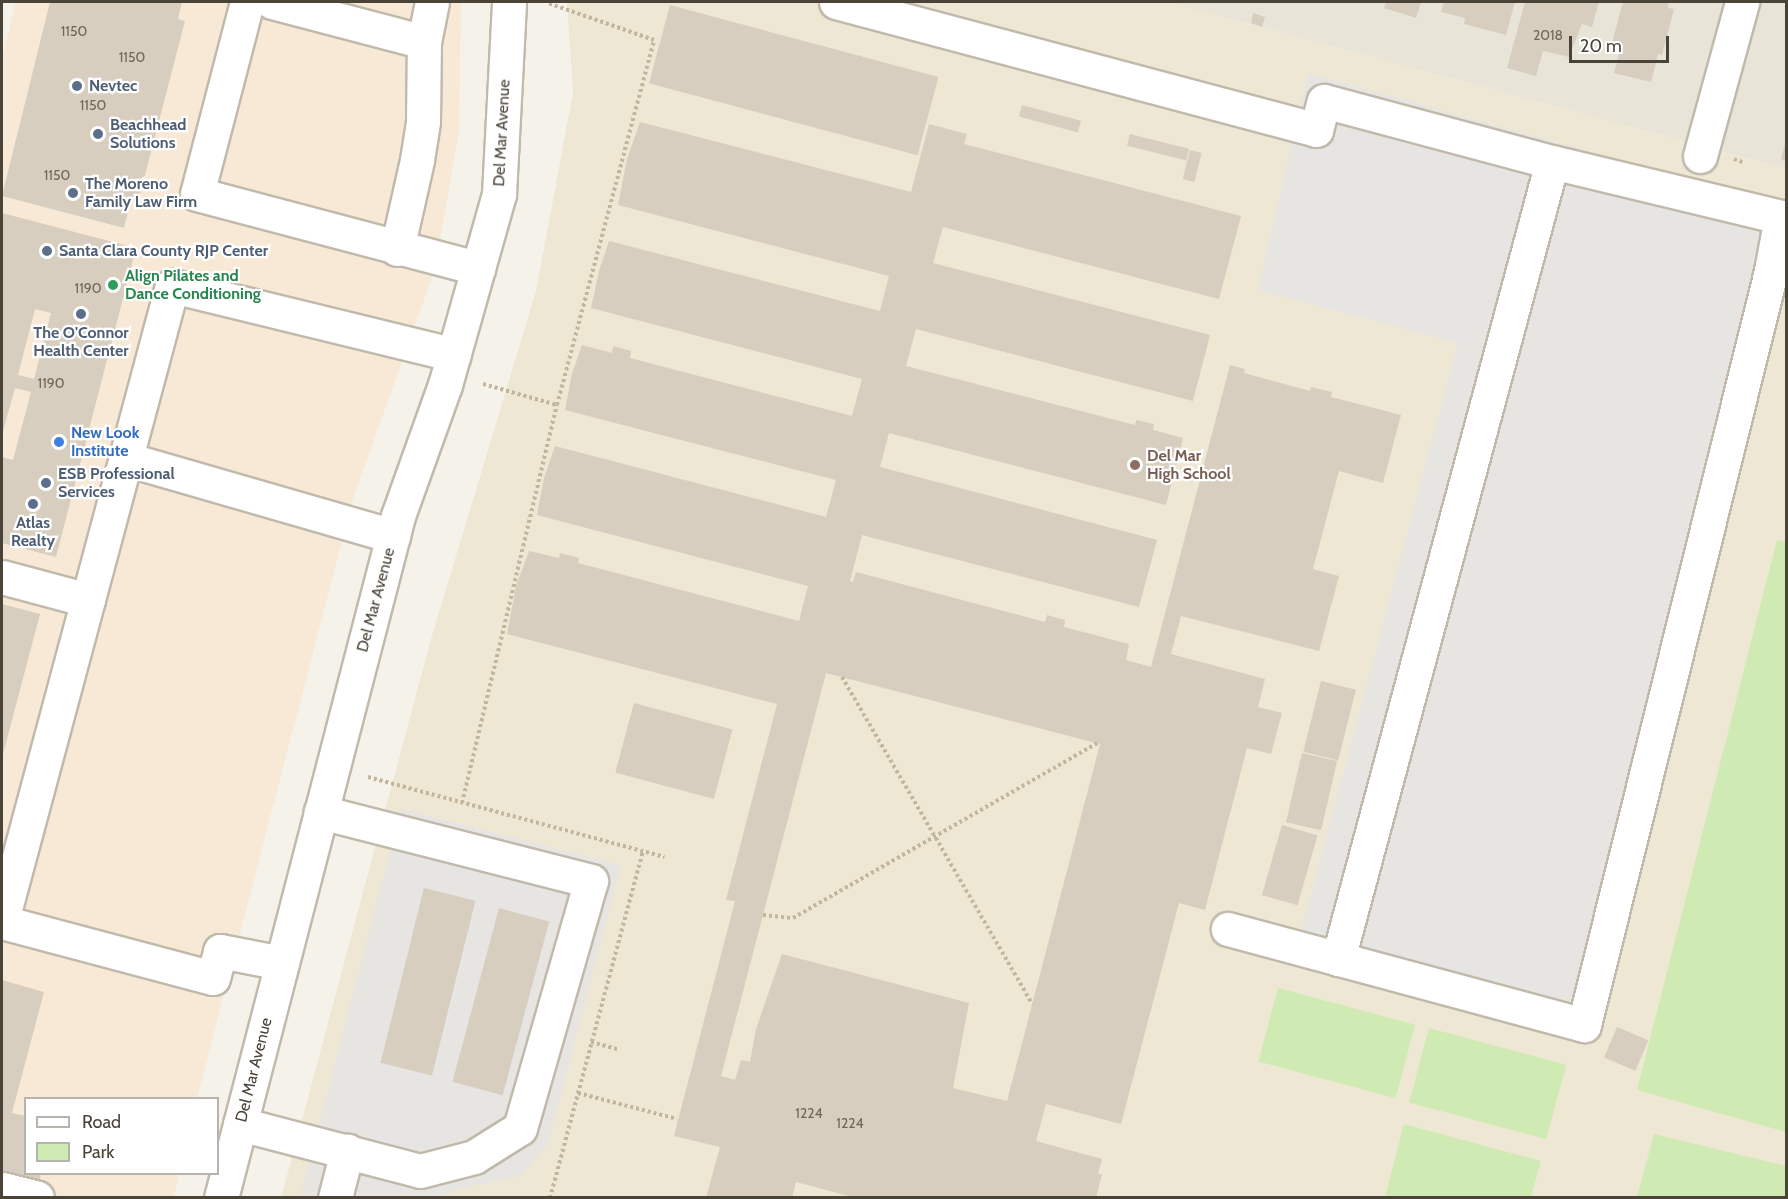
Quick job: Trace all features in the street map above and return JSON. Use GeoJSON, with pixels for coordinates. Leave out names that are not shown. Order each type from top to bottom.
{"type":"FeatureCollection","features":[{"type":"Feature","properties":{"kind":"street"},"geometry":{"type":"LineString","coordinates":[[247,2],[197,194],[396,249],[478,268]]}},
{"type":"Feature","properties":{"kind":"street"},"geometry":{"type":"LineString","coordinates":[[272,2],[424,42]]}},
{"type":"Feature","properties":{"kind":"street"},"geometry":{"type":"LineString","coordinates":[[396,249],[417,160],[423,121],[424,42],[432,2]]}},
{"type":"Feature","properties":{"kind":"street","name":"Del Mar Avenue"},"geometry":{"type":"LineString","coordinates":[[221,1197],[393,536],[454,355],[499,194],[509,2]]}},
{"type":"Feature","properties":{"kind":"street"},"geometry":{"type":"LineString","coordinates":[[839,2],[1316,130],[1324,101],[1552,162],[1781,217],[1769,282],[1584,1025],[1228,929]]}},
{"type":"Feature","properties":{"kind":"street"},"geometry":{"type":"LineString","coordinates":[[1700,156],[1742,2]]}},
{"type":"Feature","properties":{"kind":"street"},"geometry":{"type":"LineString","coordinates":[[1338,959],[1552,162]]}},
{"type":"Feature","properties":{"kind":"street"},"geometry":{"type":"LineString","coordinates":[[282,963],[220,951],[213,978],[2,921],[172,286],[454,355]]}},
{"type":"Feature","properties":{"kind":"street"},"geometry":{"type":"LineString","coordinates":[[126,459],[393,536]]}},
{"type":"Feature","properties":{"kind":"street"},"geometry":{"type":"LineString","coordinates":[[2,577],[88,600]]}},
{"type":"Feature","properties":{"kind":"street"},"geometry":{"type":"LineString","coordinates":[[240,1124],[347,1151],[414,1184],[474,1157],[520,1128],[591,881],[321,812]]}},
{"type":"Feature","properties":{"kind":"street"},"geometry":{"type":"LineString","coordinates":[[335,1197],[347,1151]]}},
{"type":"Feature","properties":{"kind":"street"},"geometry":{"type":"LineString","coordinates":[[2,1189],[37,1197]]}},
{"type":"Feature","properties":{"kind":"path"},"geometry":{"type":"LineString","coordinates":[[462,803],[557,405],[654,40],[548,3]]}},
{"type":"Feature","properties":{"kind":"path"},"geometry":{"type":"LineString","coordinates":[[483,384],[557,405]]}},
{"type":"Feature","properties":{"kind":"path"},"geometry":{"type":"LineString","coordinates":[[842,677],[1032,1004]]}},
{"type":"Feature","properties":{"kind":"path"},"geometry":{"type":"LineString","coordinates":[[763,915],[793,918],[1097,743]]}},
{"type":"Feature","properties":{"kind":"path"},"geometry":{"type":"LineString","coordinates":[[368,777],[664,857]]}},
{"type":"Feature","properties":{"kind":"path"},"geometry":{"type":"LineString","coordinates":[[550,1197],[642,851]]}},
{"type":"Feature","properties":{"kind":"path"},"geometry":{"type":"LineString","coordinates":[[591,1042],[617,1049]]}},
{"type":"Feature","properties":{"kind":"path"},"geometry":{"type":"LineString","coordinates":[[578,1093],[678,1119]]}},
{"type":"Feature","properties":{"kind":"shaded area"},"geometry":{"type":"Polygon","coordinates":[[[16,2],[461,2],[459,131],[435,269],[353,499],[197,1097],[24,1097],[24,1175],[179,1175],[174,1197],[2,1198],[2,59],[16,2]]]}},
{"type":"Feature","properties":{"kind":"shaded area","name":"Del Mar High School"},"geometry":{"type":"Polygon","coordinates":[[[567,2],[1167,2],[1786,169],[1786,1197],[281,1198],[431,639],[536,291],[573,93],[567,2]]]}},
{"type":"Feature","properties":{"kind":"shaded area"},"geometry":{"type":"Polygon","coordinates":[[[1167,2],[1786,2],[1786,169],[1167,2]]]}},
{"type":"Feature","properties":{"kind":"shaded area"},"geometry":{"type":"Polygon","coordinates":[[[1308,73],[1786,206],[1786,256],[1601,1039],[1294,958],[1458,343],[1258,290],[1308,73]]]}},
{"type":"Feature","properties":{"kind":"shaded area"},"geometry":{"type":"Polygon","coordinates":[[[401,809],[621,865],[548,1144],[521,1176],[460,1188],[439,1197],[300,1198],[401,809]]]}},
{"type":"Feature","properties":{"kind":"green space"},"geometry":{"type":"Polygon","coordinates":[[[1777,540],[1786,542],[1786,1132],[1637,1090],[1777,540]]]}},
{"type":"Feature","properties":{"kind":"green space"},"geometry":{"type":"Polygon","coordinates":[[[1278,988],[1415,1025],[1395,1098],[1258,1061],[1278,988]]]}},
{"type":"Feature","properties":{"kind":"green space"},"geometry":{"type":"Polygon","coordinates":[[[1429,1028],[1566,1065],[1546,1139],[1409,1102],[1429,1028]]]}},
{"type":"Feature","properties":{"kind":"green space"},"geometry":{"type":"Polygon","coordinates":[[[1404,1124],[1541,1161],[1531,1197],[1385,1197],[1404,1124]]]}},
{"type":"Feature","properties":{"kind":"green space"},"geometry":{"type":"Polygon","coordinates":[[[1654,1134],[1786,1166],[1786,1197],[1637,1197],[1654,1134]]]}},
{"type":"Feature","properties":{"kind":"building"},"geometry":{"type":"Polygon","coordinates":[[[50,2],[182,2],[178,19],[185,21],[138,202],[131,200],[124,228],[2,196],[50,2]]]}},
{"type":"Feature","properties":{"kind":"building"},"geometry":{"type":"Polygon","coordinates":[[[1386,2],[1421,2],[1416,18],[1384,8],[1386,2]]]}},
{"type":"Feature","properties":{"kind":"building"},"geometry":{"type":"Polygon","coordinates":[[[1444,2],[1515,2],[1506,35],[1464,24],[1465,18],[1441,12],[1444,2]]]}},
{"type":"Feature","properties":{"kind":"building"},"geometry":{"type":"Polygon","coordinates":[[[1525,2],[1599,2],[1592,27],[1582,24],[1569,57],[1543,51],[1536,76],[1507,68],[1525,2]]]}},
{"type":"Feature","properties":{"kind":"building"},"geometry":{"type":"Polygon","coordinates":[[[1623,2],[1669,2],[1668,8],[1674,9],[1662,55],[1658,54],[1651,82],[1614,73],[1621,45],[1612,43],[1623,2]]]}},
{"type":"Feature","properties":{"kind":"building"},"geometry":{"type":"Polygon","coordinates":[[[670,5],[939,77],[918,155],[649,83],[670,5]]]}},
{"type":"Feature","properties":{"kind":"building"},"geometry":{"type":"Polygon","coordinates":[[[1253,13],[1265,17],[1262,27],[1251,23],[1253,13]]]}},
{"type":"Feature","properties":{"kind":"building"},"geometry":{"type":"Polygon","coordinates":[[[1022,105],[1081,121],[1078,132],[1019,117],[1022,105]]]}},
{"type":"Feature","properties":{"kind":"building"},"geometry":{"type":"Polygon","coordinates":[[[640,122],[911,192],[929,124],[967,134],[964,144],[1241,216],[1219,299],[943,227],[933,263],[1210,335],[1193,401],[916,329],[906,366],[1135,425],[1136,420],[1154,424],[1153,430],[1183,438],[1166,505],[889,433],[880,467],[1157,540],[1139,607],[862,535],[850,581],[853,582],[856,572],[1045,622],[1047,615],[1065,620],[1064,627],[1129,644],[1126,660],[1151,667],[1230,365],[1245,369],[1244,373],[1310,391],[1311,387],[1332,392],[1331,397],[1401,415],[1383,483],[1339,471],[1313,569],[1339,576],[1319,651],[1181,616],[1171,654],[1265,679],[1258,707],[1282,713],[1271,754],[1247,748],[1205,910],[1179,903],[1121,1124],[1046,1104],[1036,1141],[1102,1159],[1098,1174],[1102,1174],[1096,1198],[856,1198],[796,1182],[792,1198],[706,1198],[720,1147],[674,1136],[735,901],[726,900],[777,704],[507,634],[516,586],[529,551],[559,558],[560,553],[579,558],[578,563],[799,621],[808,586],[537,515],[544,478],[555,446],[826,517],[836,480],[565,410],[572,374],[582,345],[612,353],[613,346],[631,351],[630,358],[852,416],[862,379],[591,308],[599,271],[609,241],[880,311],[889,276],[618,205],[627,159],[640,122]],[[826,673],[721,1076],[735,1080],[741,1060],[750,1062],[756,1029],[782,954],[969,1003],[953,1088],[1007,1101],[1100,744],[826,673]]]}},
{"type":"Feature","properties":{"kind":"building"},"geometry":{"type":"Polygon","coordinates":[[[1130,134],[1189,149],[1186,160],[1127,146],[1130,134]]]}},
{"type":"Feature","properties":{"kind":"building"},"geometry":{"type":"Polygon","coordinates":[[[1786,140],[1786,161],[1781,159],[1786,140]]]}},
{"type":"Feature","properties":{"kind":"building"},"geometry":{"type":"Polygon","coordinates":[[[1190,150],[1202,153],[1194,182],[1183,179],[1190,150]]]}},
{"type":"Feature","properties":{"kind":"building"},"geometry":{"type":"Polygon","coordinates":[[[2,213],[136,248],[56,557],[2,543],[2,457],[13,460],[31,392],[15,388],[2,435],[2,213]],[[35,309],[18,375],[34,379],[51,313],[35,309]]]}},
{"type":"Feature","properties":{"kind":"building"},"geometry":{"type":"Polygon","coordinates":[[[2,604],[40,614],[2,758],[2,604]]]}},
{"type":"Feature","properties":{"kind":"building"},"geometry":{"type":"Polygon","coordinates":[[[1321,681],[1356,690],[1338,761],[1303,752],[1321,681]]]}},
{"type":"Feature","properties":{"kind":"building"},"geometry":{"type":"Polygon","coordinates":[[[634,703],[733,729],[714,799],[615,773],[634,703]]]}},
{"type":"Feature","properties":{"kind":"building"},"geometry":{"type":"Polygon","coordinates":[[[1302,753],[1337,761],[1321,830],[1286,822],[1302,753]]]}},
{"type":"Feature","properties":{"kind":"building"},"geometry":{"type":"Polygon","coordinates":[[[1282,825],[1318,835],[1297,905],[1262,895],[1282,825]]]}},
{"type":"Feature","properties":{"kind":"building"},"geometry":{"type":"Polygon","coordinates":[[[424,888],[475,901],[432,1075],[380,1063],[424,888]]]}},
{"type":"Feature","properties":{"kind":"building"},"geometry":{"type":"Polygon","coordinates":[[[499,908],[549,921],[503,1095],[452,1082],[499,908]]]}},
{"type":"Feature","properties":{"kind":"building"},"geometry":{"type":"Polygon","coordinates":[[[2,980],[44,992],[12,1113],[24,1116],[24,1175],[41,1175],[38,1186],[2,1177],[2,980]]]}},
{"type":"Feature","properties":{"kind":"building"},"geometry":{"type":"Polygon","coordinates":[[[1617,1027],[1648,1040],[1635,1071],[1604,1057],[1617,1027]]]}},
{"type":"Feature","properties":{"kind":"place","name":"Nevtec"},"geometry":{"type":"Point","coordinates":[77,86]}},
{"type":"Feature","properties":{"kind":"place","name":"Beachhead Solutions"},"geometry":{"type":"Point","coordinates":[98,134]}},
{"type":"Feature","properties":{"kind":"place","name":"The Moreno Family Law Firm"},"geometry":{"type":"Point","coordinates":[73,193]}},
{"type":"Feature","properties":{"kind":"place","name":"Santa Clara County RJP Center"},"geometry":{"type":"Point","coordinates":[47,251]}},
{"type":"Feature","properties":{"kind":"place","name":"Align Pilates and Dance Conditioning"},"geometry":{"type":"Point","coordinates":[113,285]}},
{"type":"Feature","properties":{"kind":"place","name":"The O'Connor Health Center"},"geometry":{"type":"Point","coordinates":[81,314]}},
{"type":"Feature","properties":{"kind":"place","name":"New Look Institute"},"geometry":{"type":"Point","coordinates":[59,442]}},
{"type":"Feature","properties":{"kind":"place","name":"Del Mar High School"},"geometry":{"type":"Point","coordinates":[1135,465]}},
{"type":"Feature","properties":{"kind":"place","name":"ESB Professional Services"},"geometry":{"type":"Point","coordinates":[46,483]}},
{"type":"Feature","properties":{"kind":"place","name":"Atlas Realty"},"geometry":{"type":"Point","coordinates":[33,504]}}]}
